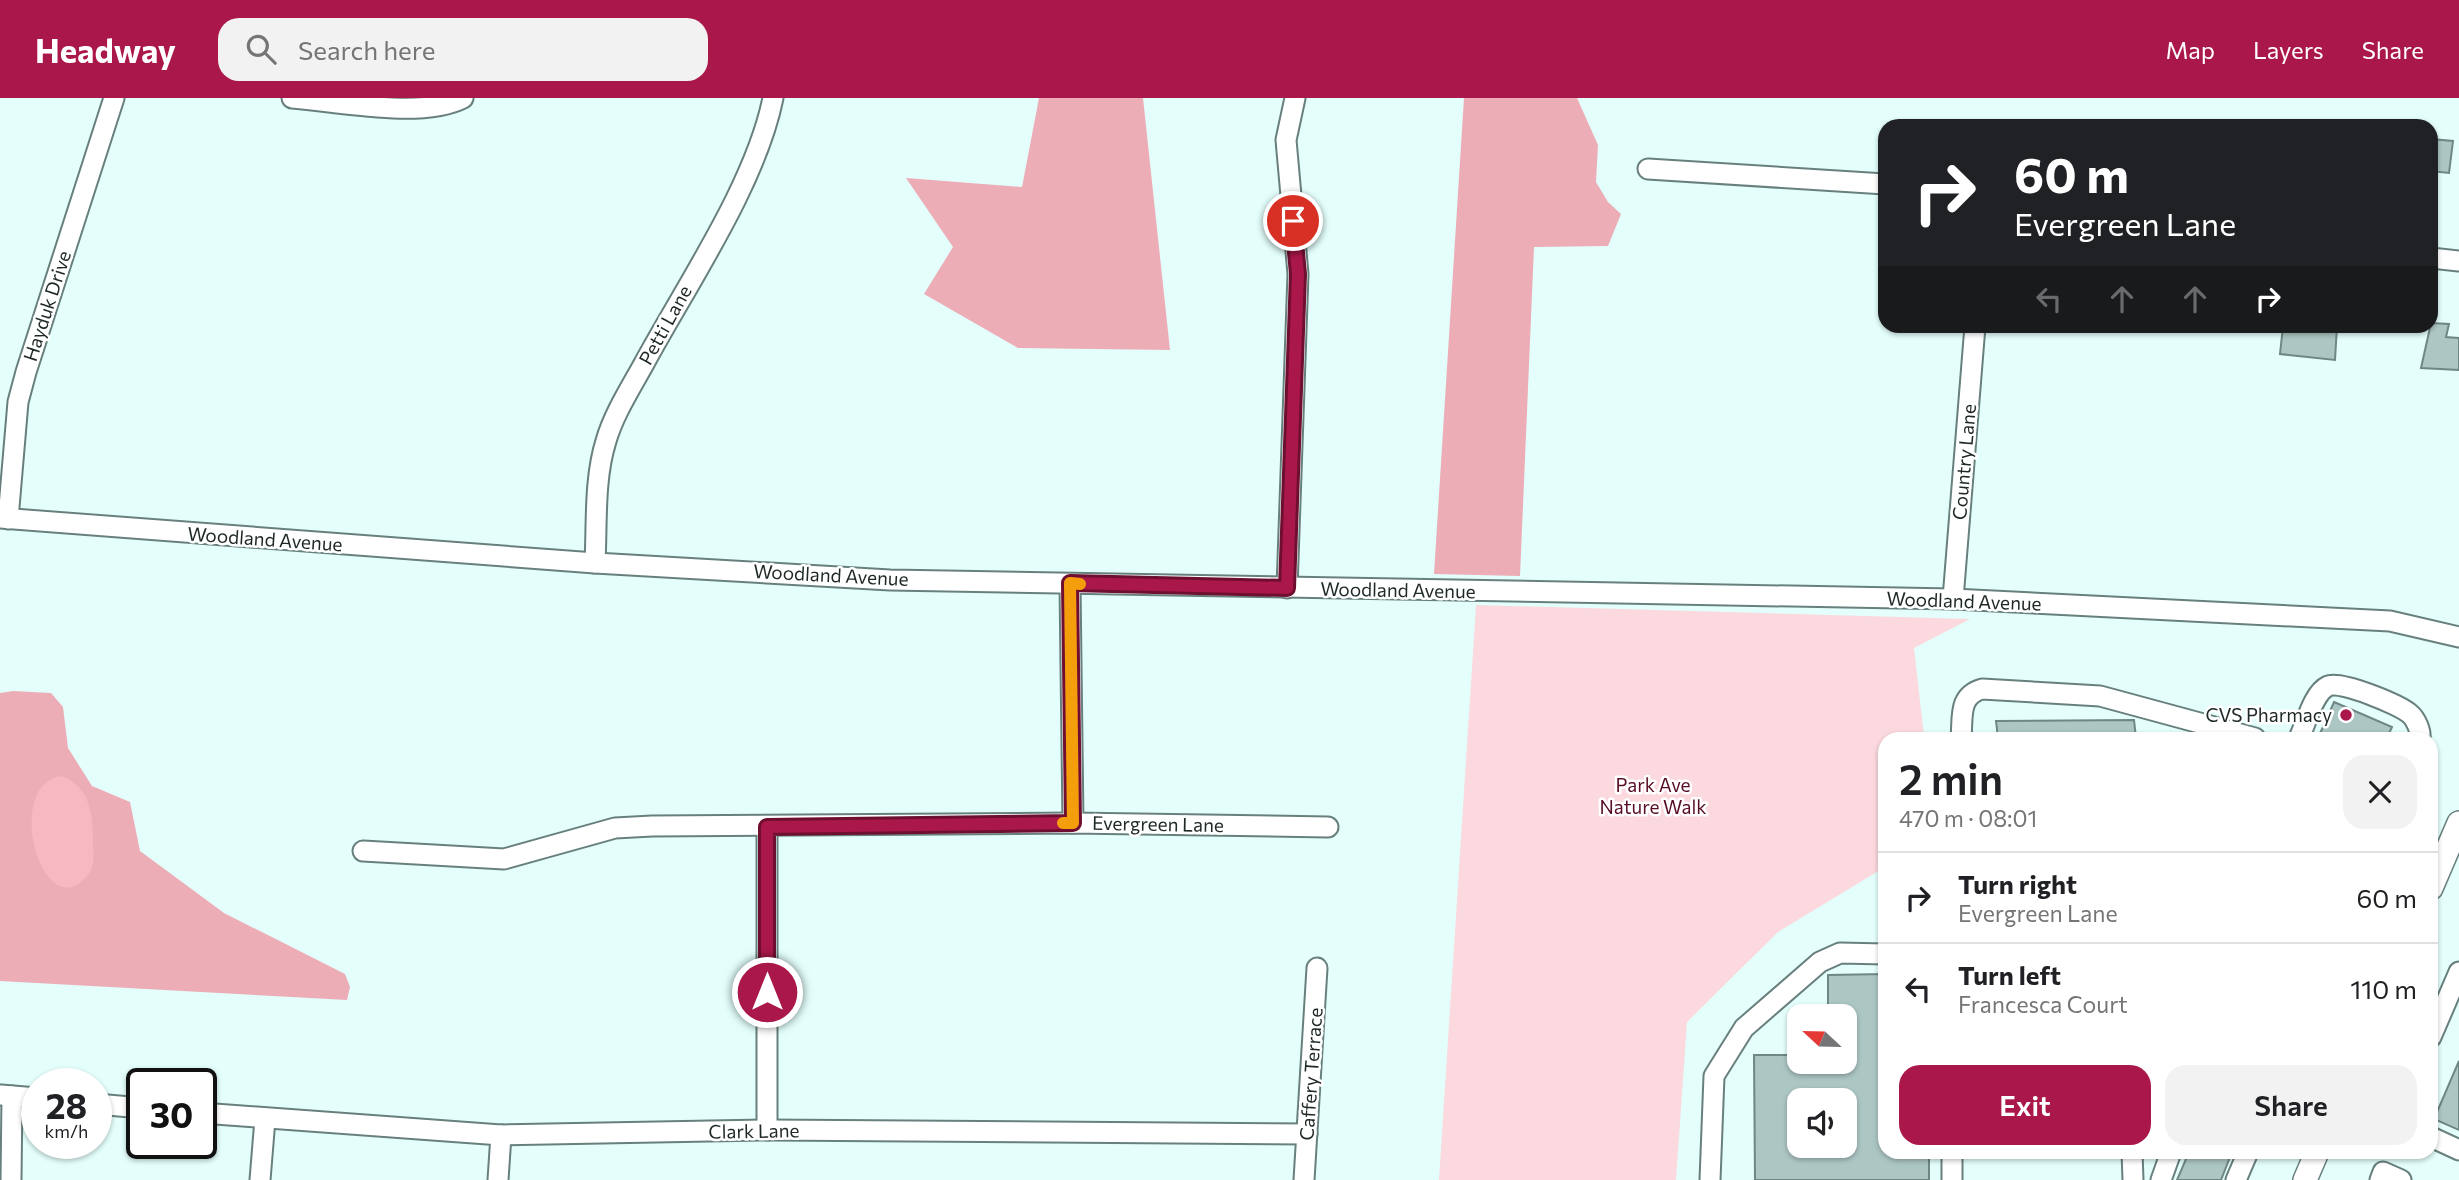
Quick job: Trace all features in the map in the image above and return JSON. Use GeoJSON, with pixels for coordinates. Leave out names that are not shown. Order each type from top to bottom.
{"type":"FeatureCollection","features":[{"type":"Feature","properties":{"kind":"main road"},"geometry":{"type":"LineString","coordinates":[[2438,872],[2459,823]]}},
{"type":"Feature","properties":{"kind":"main road"},"geometry":{"type":"LineString","coordinates":[[2305,1180],[2314,1159]]}},
{"type":"Feature","properties":{"kind":"street","name":"Hayduk Drive"},"geometry":{"type":"LineString","coordinates":[[4,519],[19,402],[26,372],[114,98]]}},
{"type":"Feature","properties":{"kind":"street"},"geometry":{"type":"LineString","coordinates":[[292,98],[425,109],[449,106],[463,98]]}},
{"type":"Feature","properties":{"kind":"street","name":"Petti Lane"},"geometry":{"type":"LineString","coordinates":[[595,563],[601,461],[606,440],[746,175],[763,138],[773,98]]}},
{"type":"Feature","properties":{"kind":"street"},"geometry":{"type":"LineString","coordinates":[[1287,588],[1298,274],[1286,140],[1295,98]]}},
{"type":"Feature","properties":{"kind":"street"},"geometry":{"type":"LineString","coordinates":[[1648,169],[1878,184]]}},
{"type":"Feature","properties":{"kind":"street"},"geometry":{"type":"LineString","coordinates":[[2438,259],[2459,261]]}},
{"type":"Feature","properties":{"kind":"street","name":"Country Lane"},"geometry":{"type":"LineString","coordinates":[[1953,599],[1974,333]]}},
{"type":"Feature","properties":{"kind":"street","name":"Woodland Avenue"},"geometry":{"type":"LineString","coordinates":[[4,519],[595,563],[890,580],[1953,599],[2390,621],[2459,637]]}},
{"type":"Feature","properties":{"kind":"street"},"geometry":{"type":"LineString","coordinates":[[1070,583],[1073,823]]}},
{"type":"Feature","properties":{"kind":"street"},"geometry":{"type":"LineString","coordinates":[[2302,732],[2320,693],[2327,686],[2342,683],[2411,714],[2421,732]]}},
{"type":"Feature","properties":{"kind":"street"},"geometry":{"type":"LineString","coordinates":[[1961,732],[1964,699],[1970,693],[1982,689],[2100,695],[2233,732]]}},
{"type":"Feature","properties":{"kind":"street","name":"Evergreen Lane"},"geometry":{"type":"LineString","coordinates":[[363,851],[504,859],[615,828],[1073,823],[1328,827]]}},
{"type":"Feature","properties":{"kind":"street"},"geometry":{"type":"LineString","coordinates":[[767,827],[767,1130]]}},
{"type":"Feature","properties":{"kind":"street"},"geometry":{"type":"LineString","coordinates":[[1710,1180],[1714,1076],[1744,1028],[1821,962],[1840,953],[1878,954]]}},
{"type":"Feature","properties":{"kind":"street","name":"Caffery Terrace"},"geometry":{"type":"LineString","coordinates":[[1304,1180],[1317,968]]}},
{"type":"Feature","properties":{"kind":"street"},"geometry":{"type":"LineString","coordinates":[[2438,1021],[2459,972]]}},
{"type":"Feature","properties":{"kind":"street"},"geometry":{"type":"LineString","coordinates":[[6,1096],[11,1180]]}},
{"type":"Feature","properties":{"kind":"street","name":"Clark Lane"},"geometry":{"type":"LineString","coordinates":[[217,1114],[501,1135],[767,1130],[1307,1134]]}},
{"type":"Feature","properties":{"kind":"street"},"geometry":{"type":"LineString","coordinates":[[260,1180],[265,1119]]}},
{"type":"Feature","properties":{"kind":"street"},"geometry":{"type":"LineString","coordinates":[[498,1180],[501,1135]]}},
{"type":"Feature","properties":{"kind":"street"},"geometry":{"type":"LineString","coordinates":[[2438,1141],[2459,1150]]}},
{"type":"Feature","properties":{"kind":"street"},"geometry":{"type":"LineString","coordinates":[[1952,1159],[1952,1180]]}},
{"type":"Feature","properties":{"kind":"street"},"geometry":{"type":"LineString","coordinates":[[2132,1159],[2133,1180]]}},
{"type":"Feature","properties":{"kind":"street"},"geometry":{"type":"LineString","coordinates":[[2161,1180],[2168,1159]]}},
{"type":"Feature","properties":{"kind":"street"},"geometry":{"type":"LineString","coordinates":[[2236,1180],[2245,1159]]}},
{"type":"Feature","properties":{"kind":"street"},"geometry":{"type":"LineString","coordinates":[[2380,1180],[2384,1172],[2401,1180]]}},
{"type":"Feature","properties":{"kind":"green space","name":"Park Ave Nature Walk"},"geometry":{"type":"Polygon","coordinates":[[[1476,605],[1970,619],[1914,648],[1924,732],[1878,732],[1878,871],[1778,932],[1687,1022],[1676,1180],[1439,1180],[1476,605]]]}},
{"type":"Feature","properties":{"kind":"shaded area"},"geometry":{"type":"Polygon","coordinates":[[[1039,98],[1143,98],[1170,350],[1018,348],[924,294],[953,247],[906,178],[1022,187],[1039,98]]]}},
{"type":"Feature","properties":{"kind":"shaded area"},"geometry":{"type":"Polygon","coordinates":[[[1464,98],[1577,98],[1598,145],[1596,182],[1608,202],[1621,214],[1608,246],[1534,247],[1520,576],[1434,574],[1464,98]]]}},
{"type":"Feature","properties":{"kind":"shaded area"},"geometry":{"type":"Polygon","coordinates":[[[0,693],[51,693],[63,707],[68,748],[92,786],[130,802],[140,851],[224,913],[345,974],[350,987],[347,1000],[0,981],[0,693]]]}},
{"type":"Feature","properties":{"kind":"shaded area"},"geometry":{"type":"Polygon","coordinates":[[[62,776],[72,781],[85,796],[92,824],[94,857],[91,869],[87,876],[71,887],[56,884],[43,869],[35,848],[32,825],[34,802],[44,784],[62,776]]]}},
{"type":"Feature","properties":{"kind":"building"},"geometry":{"type":"Polygon","coordinates":[[[2438,140],[2453,141],[2449,173],[2438,172],[2438,140]]]}},
{"type":"Feature","properties":{"kind":"building"},"geometry":{"type":"Polygon","coordinates":[[[2438,323],[2449,324],[2446,337],[2459,338],[2459,370],[2421,368],[2429,333],[2438,333],[2438,323]]]}},
{"type":"Feature","properties":{"kind":"building"},"geometry":{"type":"Polygon","coordinates":[[[2282,333],[2337,333],[2335,360],[2280,354],[2282,333]]]}},
{"type":"Feature","properties":{"kind":"building","name":"CVS Pharmacy"},"geometry":{"type":"Polygon","coordinates":[[[2334,702],[2392,727],[2390,732],[2321,732],[2334,702]]]}},
{"type":"Feature","properties":{"kind":"building"},"geometry":{"type":"Polygon","coordinates":[[[2134,720],[2135,732],[1997,732],[1996,721],[2134,720]]]}},
{"type":"Feature","properties":{"kind":"building"},"geometry":{"type":"Polygon","coordinates":[[[1878,974],[1878,1159],[1929,1159],[1929,1180],[1755,1180],[1754,1055],[1787,1055],[1787,1074],[1857,1074],[1857,1004],[1828,1004],[1828,975],[1878,974]]]}},
{"type":"Feature","properties":{"kind":"building"},"geometry":{"type":"Polygon","coordinates":[[[2459,1061],[2459,1130],[2438,1121],[2438,1110],[2459,1061]]]}},
{"type":"Feature","properties":{"kind":"building"},"geometry":{"type":"Polygon","coordinates":[[[2186,1159],[2229,1159],[2221,1180],[2177,1180],[2186,1159]]]}},
{"type":"Feature","properties":{"kind":"slow traffic"},"geometry":{"type":"LineString","coordinates":[[1063,823],[1073,823],[1070,583],[1080,584]]}},
{"type":"Feature","properties":{"kind":"place","name":"CVS Pharmacy"},"geometry":{"type":"Point","coordinates":[2346,715]}},
{"type":"Feature","properties":{"kind":"route"},"geometry":{"type":"LineString","coordinates":[[767,992],[767,827],[1073,823],[1070,583],[1287,588],[1298,274],[1293,221]]}}]}
